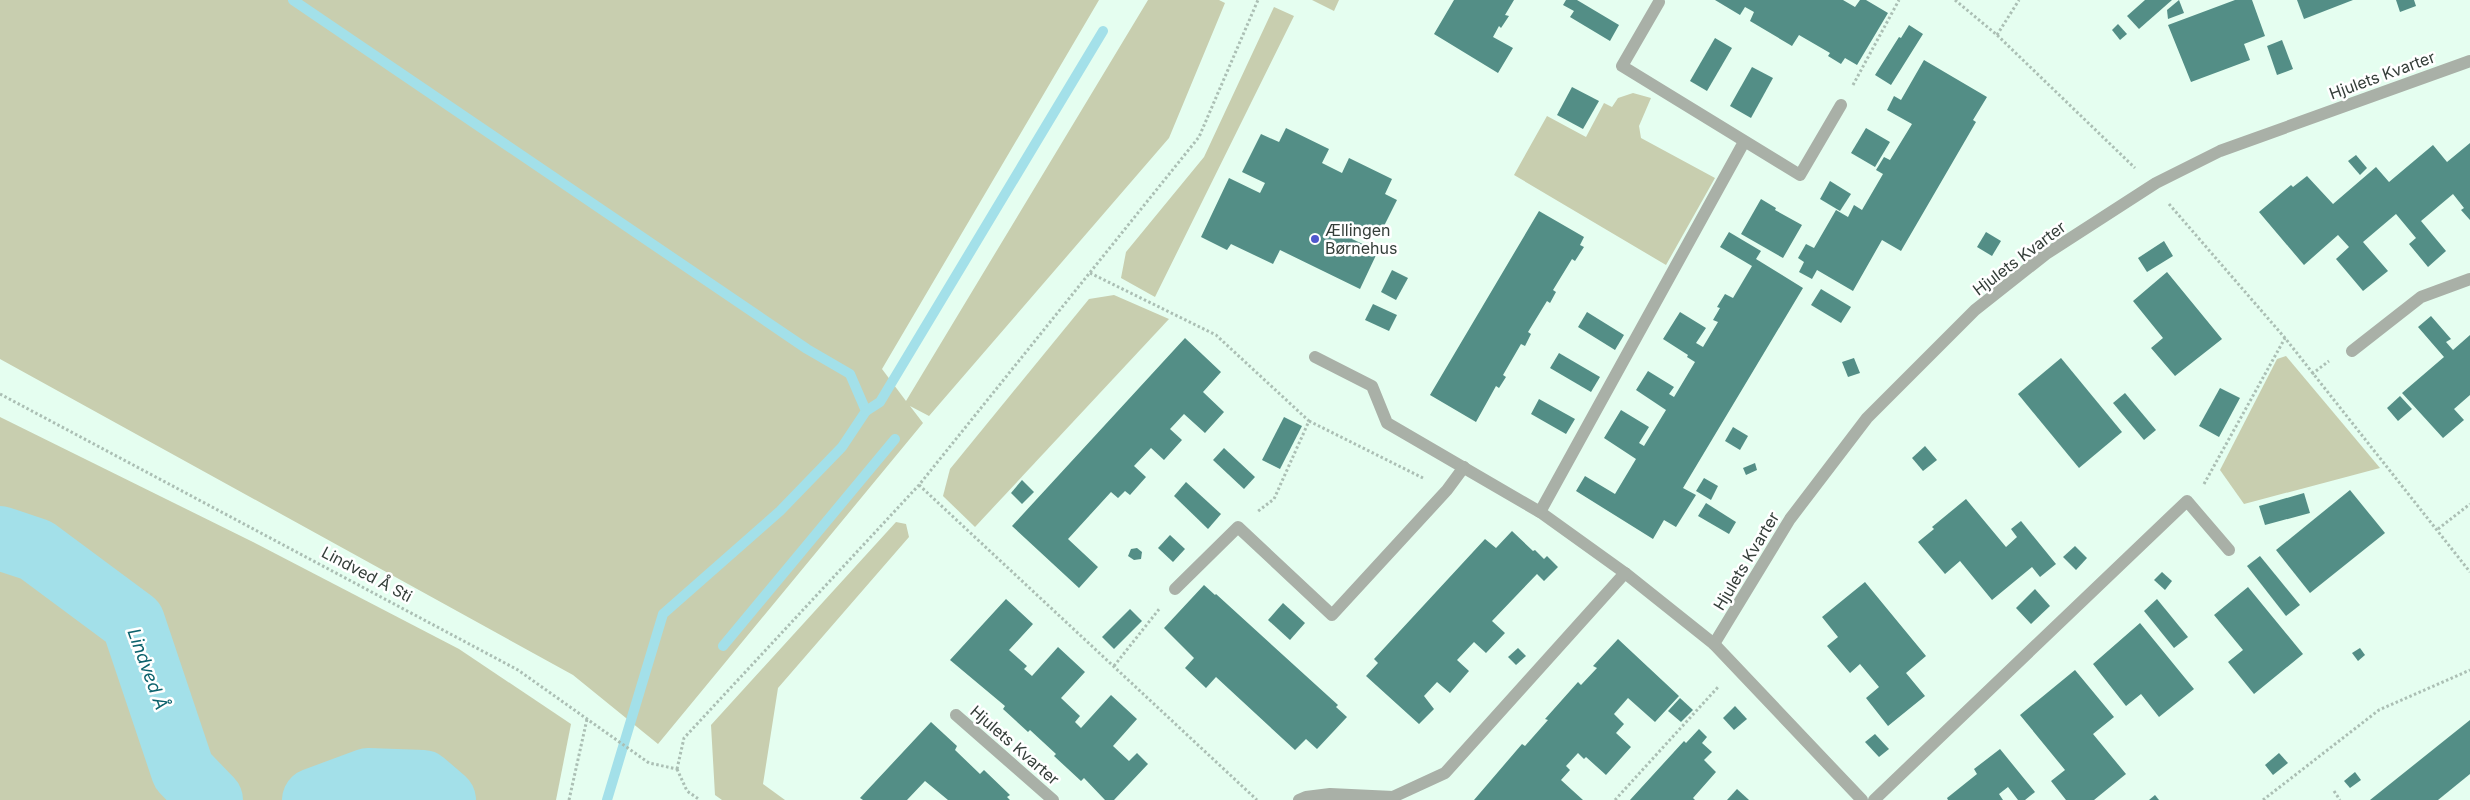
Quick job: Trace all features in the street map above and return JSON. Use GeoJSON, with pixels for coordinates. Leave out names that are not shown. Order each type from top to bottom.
{"type":"FeatureCollection","features":[{"type":"Feature","properties":{"kind":"street"},"geometry":{"type":"LineString","coordinates":[[1659,2],[1622,66],[1800,175],[1841,105]]}},
{"type":"Feature","properties":{"kind":"street","name":"Hjulets Kvarter"},"geometry":{"type":"LineString","coordinates":[[1714,644],[1790,520],[1867,418],[1975,310],[2046,254],[2153,186],[2220,151],[2470,61]]}},
{"type":"Feature","properties":{"kind":"street"},"geometry":{"type":"LineString","coordinates":[[1540,512],[1744,142]]}},
{"type":"Feature","properties":{"kind":"street"},"geometry":{"type":"LineString","coordinates":[[2352,351],[2421,297],[2470,280]]}},
{"type":"Feature","properties":{"kind":"street"},"geometry":{"type":"LineString","coordinates":[[1315,356],[1372,386],[1387,423],[1540,512],[1625,573],[1714,644],[1737,666],[1862,800]]}},
{"type":"Feature","properties":{"kind":"street"},"geometry":{"type":"LineString","coordinates":[[1175,589],[1238,527],[1332,615],[1447,490],[1464,467]]}},
{"type":"Feature","properties":{"kind":"street"},"geometry":{"type":"LineString","coordinates":[[1874,800],[2187,501],[2229,550]]}},
{"type":"Feature","properties":{"kind":"street"},"geometry":{"type":"LineString","coordinates":[[1299,800],[1306,797],[1330,794],[1393,798],[1445,773],[1625,573]]}},
{"type":"Feature","properties":{"kind":"street","name":"Hjulets Kvarter"},"geometry":{"type":"LineString","coordinates":[[956,715],[1053,800]]}},
{"type":"Feature","properties":{"kind":"path"},"geometry":{"type":"LineString","coordinates":[[700,800],[687,791],[677,769],[684,738],[919,485],[1199,137],[1258,0]]}},
{"type":"Feature","properties":{"kind":"path"},"geometry":{"type":"LineString","coordinates":[[1841,105],[1899,0]]}},
{"type":"Feature","properties":{"kind":"path"},"geometry":{"type":"LineString","coordinates":[[1955,0],[1997,35],[2153,186],[2199,236],[2285,338],[2438,529],[2470,572]]}},
{"type":"Feature","properties":{"kind":"path"},"geometry":{"type":"LineString","coordinates":[[1997,35],[2019,0]]}},
{"type":"Feature","properties":{"kind":"path"},"geometry":{"type":"LineString","coordinates":[[1090,273],[1216,336],[1310,422],[1447,490]]}},
{"type":"Feature","properties":{"kind":"path"},"geometry":{"type":"LineString","coordinates":[[2187,501],[2206,482],[2285,338]]}},
{"type":"Feature","properties":{"kind":"path","name":"Lindved Å Sti"},"geometry":{"type":"LineString","coordinates":[[0,394],[502,661],[518,670],[649,763],[677,769]]}},
{"type":"Feature","properties":{"kind":"path"},"geometry":{"type":"LineString","coordinates":[[1238,527],[1274,499],[1310,422]]}},
{"type":"Feature","properties":{"kind":"path"},"geometry":{"type":"LineString","coordinates":[[919,485],[1257,800]]}},
{"type":"Feature","properties":{"kind":"path"},"geometry":{"type":"LineString","coordinates":[[2438,529],[2470,504]]}},
{"type":"Feature","properties":{"kind":"path"},"geometry":{"type":"LineString","coordinates":[[1114,666],[1175,589]]}},
{"type":"Feature","properties":{"kind":"path"},"geometry":{"type":"LineString","coordinates":[[1615,800],[1737,666]]}},
{"type":"Feature","properties":{"kind":"path"},"geometry":{"type":"LineString","coordinates":[[2263,800],[2379,710],[2470,670]]}},
{"type":"Feature","properties":{"kind":"path"},"geometry":{"type":"LineString","coordinates":[[569,800],[587,719]]}},
{"type":"Feature","properties":{"kind":"path"},"geometry":{"type":"LineString","coordinates":[[2334,791],[2340,800]]}},
{"type":"Feature","properties":{"kind":"green space"},"geometry":{"type":"Polygon","coordinates":[[[0,0],[1099,0],[882,369],[906,401],[1148,0],[1219,0],[1225,3],[1169,138],[929,416],[910,406],[923,423],[658,744],[573,675],[0,359],[0,0]]]}},
{"type":"Feature","properties":{"kind":"green space"},"geometry":{"type":"Polygon","coordinates":[[[1312,0],[1339,0],[1334,11],[1312,0]]]}},
{"type":"Feature","properties":{"kind":"green space"},"geometry":{"type":"Polygon","coordinates":[[[1274,7],[1294,16],[1155,297],[1121,278],[1126,252],[1204,157],[1274,7]]]}},
{"type":"Feature","properties":{"kind":"green space"},"geometry":{"type":"Polygon","coordinates":[[[1633,93],[1651,98],[1639,126],[1641,138],[1715,178],[1666,265],[1514,175],[1547,116],[1586,137],[1604,103],[1612,107],[1618,98],[1633,93]]]}},
{"type":"Feature","properties":{"kind":"green space"},"geometry":{"type":"Polygon","coordinates":[[[1114,295],[1169,319],[975,527],[943,496],[950,469],[1089,299],[1114,295]]]}},
{"type":"Feature","properties":{"kind":"green space"},"geometry":{"type":"Polygon","coordinates":[[[2286,356],[2380,468],[2244,504],[2220,470],[2277,359],[2286,356]]]}},
{"type":"Feature","properties":{"kind":"green space"},"geometry":{"type":"Polygon","coordinates":[[[0,417],[253,542],[459,649],[571,724],[556,800],[0,800],[0,417]]]}},
{"type":"Feature","properties":{"kind":"green space"},"geometry":{"type":"Polygon","coordinates":[[[896,522],[906,524],[909,537],[778,688],[763,784],[785,800],[722,800],[715,795],[711,725],[896,522]]]}},
{"type":"Feature","properties":{"kind":"building"},"geometry":{"type":"Polygon","coordinates":[[[1454,0],[1514,0],[1505,15],[1509,16],[1501,28],[1499,26],[1493,37],[1513,48],[1498,73],[1434,34],[1454,0]]]}},
{"type":"Feature","properties":{"kind":"building"},"geometry":{"type":"Polygon","coordinates":[[[1566,0],[1577,0],[1619,25],[1610,41],[1570,17],[1574,11],[1563,5],[1566,0]]]}},
{"type":"Feature","properties":{"kind":"building"},"geometry":{"type":"Polygon","coordinates":[[[1715,0],[1843,0],[1855,7],[1860,0],[1866,0],[1888,13],[1857,65],[1845,58],[1841,64],[1828,56],[1830,53],[1799,35],[1792,46],[1750,21],[1754,12],[1745,7],[1740,15],[1715,0]]]}},
{"type":"Feature","properties":{"kind":"building"},"geometry":{"type":"Polygon","coordinates":[[[2145,0],[2172,0],[2139,29],[2127,16],[2145,0]]]}},
{"type":"Feature","properties":{"kind":"building"},"geometry":{"type":"Polygon","coordinates":[[[2179,0],[2184,13],[2168,19],[2167,10],[2179,0]]]}},
{"type":"Feature","properties":{"kind":"building"},"geometry":{"type":"Polygon","coordinates":[[[2235,0],[2252,0],[2265,36],[2244,44],[2250,60],[2191,82],[2168,25],[2235,0]]]}},
{"type":"Feature","properties":{"kind":"building"},"geometry":{"type":"Polygon","coordinates":[[[2297,0],[2353,0],[2304,19],[2297,0]]]}},
{"type":"Feature","properties":{"kind":"building"},"geometry":{"type":"Polygon","coordinates":[[[2396,0],[2414,0],[2416,6],[2400,12],[2396,0]]]}},
{"type":"Feature","properties":{"kind":"building"},"geometry":{"type":"Polygon","coordinates":[[[2118,24],[2127,34],[2120,40],[2112,30],[2118,24]]]}},
{"type":"Feature","properties":{"kind":"building"},"geometry":{"type":"Polygon","coordinates":[[[1909,25],[1923,34],[1891,85],[1875,75],[1899,37],[1901,38],[1909,25]]]}},
{"type":"Feature","properties":{"kind":"building"},"geometry":{"type":"Polygon","coordinates":[[[1715,38],[1732,48],[1707,91],[1690,81],[1715,38]]]}},
{"type":"Feature","properties":{"kind":"building"},"geometry":{"type":"Polygon","coordinates":[[[2282,40],[2293,69],[2277,75],[2267,46],[2282,40]]]}},
{"type":"Feature","properties":{"kind":"building"},"geometry":{"type":"Polygon","coordinates":[[[1924,60],[1987,97],[1973,120],[1976,122],[1901,251],[1882,240],[1853,291],[1817,270],[1812,279],[1799,272],[1804,262],[1798,258],[1806,244],[1814,248],[1836,210],[1848,217],[1854,205],[1862,210],[1883,174],[1876,170],[1884,157],[1890,160],[1912,124],[1887,110],[1894,96],[1901,100],[1924,60]]]}},
{"type":"Feature","properties":{"kind":"building"},"geometry":{"type":"Polygon","coordinates":[[[1752,67],[1773,78],[1751,118],[1730,106],[1752,67]]]}},
{"type":"Feature","properties":{"kind":"building"},"geometry":{"type":"Polygon","coordinates":[[[1572,87],[1599,101],[1583,129],[1557,115],[1572,87]]]}},
{"type":"Feature","properties":{"kind":"building"},"geometry":{"type":"Polygon","coordinates":[[[1286,128],[1329,149],[1322,163],[1342,173],[1349,158],[1392,179],[1385,194],[1397,200],[1378,238],[1357,228],[1352,239],[1378,251],[1360,289],[1280,250],[1273,264],[1231,244],[1227,250],[1201,237],[1229,178],[1260,193],[1265,183],[1242,172],[1261,134],[1279,142],[1286,128]]]}},
{"type":"Feature","properties":{"kind":"building"},"geometry":{"type":"Polygon","coordinates":[[[1866,128],[1890,142],[1875,167],[1851,153],[1866,128]]]}},
{"type":"Feature","properties":{"kind":"building"},"geometry":{"type":"Polygon","coordinates":[[[2470,143],[2470,220],[2461,210],[2464,208],[2453,194],[2421,221],[2446,251],[2428,267],[2409,244],[2416,238],[2396,214],[2363,242],[2388,271],[2363,291],[2336,259],[2349,247],[2338,235],[2304,265],[2259,212],[2291,185],[2293,187],[2307,176],[2333,204],[2376,167],[2389,182],[2433,145],[2447,162],[2470,143]]]}},
{"type":"Feature","properties":{"kind":"building"},"geometry":{"type":"Polygon","coordinates":[[[2356,155],[2367,168],[2360,175],[2348,161],[2356,155]]]}},
{"type":"Feature","properties":{"kind":"building"},"geometry":{"type":"Polygon","coordinates":[[[1830,181],[1851,194],[1840,211],[1820,199],[1830,181]]]}},
{"type":"Feature","properties":{"kind":"building"},"geometry":{"type":"Polygon","coordinates":[[[1761,199],[1776,208],[1775,210],[1802,225],[1783,258],[1741,234],[1761,199]]]}},
{"type":"Feature","properties":{"kind":"building"},"geometry":{"type":"Polygon","coordinates":[[[1539,211],[1584,237],[1580,245],[1584,247],[1575,261],[1572,259],[1553,290],[1556,292],[1550,303],[1547,301],[1528,332],[1531,334],[1525,346],[1521,344],[1503,375],[1506,377],[1499,388],[1496,386],[1476,422],[1430,395],[1539,211]]]}},
{"type":"Feature","properties":{"kind":"building"},"geometry":{"type":"Polygon","coordinates":[[[1729,232],[1761,251],[1756,259],[1803,288],[1683,488],[1696,495],[1676,527],[1664,520],[1653,539],[1576,491],[1585,476],[1615,494],[1636,459],[1604,438],[1621,410],[1649,427],[1639,443],[1644,446],[1666,410],[1636,390],[1648,371],[1674,387],[1669,394],[1674,397],[1695,362],[1687,357],[1688,355],[1663,339],[1680,312],[1706,328],[1696,343],[1703,347],[1718,322],[1713,320],[1720,308],[1717,307],[1725,294],[1733,298],[1752,266],[1720,247],[1729,232]]]}},
{"type":"Feature","properties":{"kind":"building"},"geometry":{"type":"Polygon","coordinates":[[[1986,232],[2001,241],[1992,256],[1977,247],[1986,232]]]}},
{"type":"Feature","properties":{"kind":"building"},"geometry":{"type":"Polygon","coordinates":[[[2164,241],[2173,256],[2147,272],[2138,258],[2164,241]]]}},
{"type":"Feature","properties":{"kind":"building"},"geometry":{"type":"Polygon","coordinates":[[[1392,270],[1408,278],[1396,300],[1381,292],[1392,270]]]}},
{"type":"Feature","properties":{"kind":"building"},"geometry":{"type":"Polygon","coordinates":[[[2167,272],[2222,339],[2175,376],[2151,348],[2163,338],[2133,301],[2167,272]]]}},
{"type":"Feature","properties":{"kind":"building"},"geometry":{"type":"Polygon","coordinates":[[[1821,289],[1851,307],[1841,323],[1811,305],[1821,289]]]}},
{"type":"Feature","properties":{"kind":"building"},"geometry":{"type":"Polygon","coordinates":[[[1373,304],[1397,315],[1389,331],[1365,320],[1373,304]]]}},
{"type":"Feature","properties":{"kind":"building"},"geometry":{"type":"Polygon","coordinates":[[[1587,312],[1624,335],[1615,350],[1578,327],[1587,312]]]}},
{"type":"Feature","properties":{"kind":"building"},"geometry":{"type":"Polygon","coordinates":[[[2431,316],[2451,339],[2446,342],[2453,350],[2470,335],[2470,395],[2454,409],[2464,420],[2443,438],[2402,393],[2444,357],[2418,327],[2431,316]]]}},
{"type":"Feature","properties":{"kind":"building"},"geometry":{"type":"Polygon","coordinates":[[[1185,338],[1221,372],[1203,392],[1224,412],[1205,433],[1184,414],[1170,429],[1182,440],[1164,460],[1151,448],[1134,466],[1146,477],[1130,495],[1125,491],[1118,498],[1111,492],[1068,539],[1098,567],[1079,588],[1012,526],[1185,338]]]}},
{"type":"Feature","properties":{"kind":"building"},"geometry":{"type":"Polygon","coordinates":[[[1559,353],[1600,377],[1591,392],[1550,368],[1559,353]]]}},
{"type":"Feature","properties":{"kind":"building"},"geometry":{"type":"Polygon","coordinates":[[[1854,358],[1860,373],[1848,377],[1842,362],[1854,358]]]}},
{"type":"Feature","properties":{"kind":"building"},"geometry":{"type":"Polygon","coordinates":[[[2061,358],[2122,432],[2079,468],[2018,394],[2061,358]]]}},
{"type":"Feature","properties":{"kind":"building"},"geometry":{"type":"Polygon","coordinates":[[[2220,388],[2240,398],[2219,437],[2199,426],[2220,388]]]}},
{"type":"Feature","properties":{"kind":"building"},"geometry":{"type":"Polygon","coordinates":[[[2125,393],[2156,430],[2144,440],[2113,403],[2125,393]]]}},
{"type":"Feature","properties":{"kind":"building"},"geometry":{"type":"Polygon","coordinates":[[[2400,396],[2412,409],[2398,421],[2387,408],[2400,396]]]}},
{"type":"Feature","properties":{"kind":"building"},"geometry":{"type":"Polygon","coordinates":[[[1539,399],[1575,419],[1566,434],[1531,414],[1539,399]]]}},
{"type":"Feature","properties":{"kind":"building"},"geometry":{"type":"Polygon","coordinates":[[[1284,417],[1302,426],[1280,469],[1262,460],[1284,417]]]}},
{"type":"Feature","properties":{"kind":"building"},"geometry":{"type":"Polygon","coordinates":[[[1733,427],[1748,436],[1740,450],[1725,441],[1733,427]]]}},
{"type":"Feature","properties":{"kind":"building"},"geometry":{"type":"Polygon","coordinates":[[[1925,446],[1937,460],[1923,471],[1912,458],[1925,446]]]}},
{"type":"Feature","properties":{"kind":"building"},"geometry":{"type":"Polygon","coordinates":[[[1224,448],[1255,477],[1244,489],[1213,460],[1224,448]]]}},
{"type":"Feature","properties":{"kind":"building"},"geometry":{"type":"Polygon","coordinates":[[[1755,463],[1757,470],[1746,475],[1743,468],[1755,463]]]}},
{"type":"Feature","properties":{"kind":"building"},"geometry":{"type":"Polygon","coordinates":[[[1704,478],[1718,486],[1711,500],[1696,491],[1704,478]]]}},
{"type":"Feature","properties":{"kind":"building"},"geometry":{"type":"Polygon","coordinates":[[[1022,480],[1034,492],[1022,504],[1011,493],[1022,480]]]}},
{"type":"Feature","properties":{"kind":"building"},"geometry":{"type":"Polygon","coordinates":[[[1186,482],[1221,514],[1208,529],[1174,496],[1186,482]]]}},
{"type":"Feature","properties":{"kind":"building"},"geometry":{"type":"Polygon","coordinates":[[[2350,490],[2385,533],[2310,593],[2276,550],[2350,490]]]}},
{"type":"Feature","properties":{"kind":"building"},"geometry":{"type":"Polygon","coordinates":[[[2304,493],[2310,513],[2265,525],[2259,506],[2304,493]]]}},
{"type":"Feature","properties":{"kind":"building"},"geometry":{"type":"Polygon","coordinates":[[[1966,499],[2006,547],[2017,537],[2011,529],[2021,521],[2056,564],[2040,577],[2032,567],[1992,600],[1960,561],[1945,574],[1918,542],[1934,529],[1932,527],[1966,499]]]}},
{"type":"Feature","properties":{"kind":"building"},"geometry":{"type":"Polygon","coordinates":[[[1706,503],[1736,522],[1729,534],[1698,516],[1706,503]]]}},
{"type":"Feature","properties":{"kind":"building"},"geometry":{"type":"Polygon","coordinates":[[[1512,531],[1533,551],[1535,550],[1544,559],[1547,556],[1558,567],[1544,581],[1537,574],[1492,621],[1505,633],[1486,653],[1474,642],[1457,660],[1469,671],[1450,693],[1437,682],[1424,696],[1434,709],[1419,724],[1366,676],[1378,663],[1374,659],[1485,539],[1496,548],[1512,531]]]}},
{"type":"Feature","properties":{"kind":"building"},"geometry":{"type":"Polygon","coordinates":[[[1170,535],[1185,549],[1173,562],[1158,548],[1170,535]]]}},
{"type":"Feature","properties":{"kind":"building"},"geometry":{"type":"Polygon","coordinates":[[[2075,546],[2087,558],[2076,570],[2063,557],[2075,546]]]}},
{"type":"Feature","properties":{"kind":"building"},"geometry":{"type":"Polygon","coordinates":[[[1137,548],[1142,552],[1141,559],[1134,560],[1128,556],[1131,549],[1137,548]]]}},
{"type":"Feature","properties":{"kind":"building"},"geometry":{"type":"Polygon","coordinates":[[[2260,556],[2300,605],[2286,616],[2247,566],[2260,556]]]}},
{"type":"Feature","properties":{"kind":"building"},"geometry":{"type":"Polygon","coordinates":[[[2162,572],[2172,581],[2165,590],[2154,580],[2162,572]]]}},
{"type":"Feature","properties":{"kind":"building"},"geometry":{"type":"Polygon","coordinates":[[[1865,582],[1926,656],[1906,673],[1925,696],[1888,726],[1866,698],[1879,687],[1860,664],[1850,673],[1827,646],[1838,637],[1822,617],[1865,582]]]}},
{"type":"Feature","properties":{"kind":"building"},"geometry":{"type":"Polygon","coordinates":[[[1204,585],[1338,705],[1336,707],[1347,717],[1317,749],[1306,739],[1295,750],[1216,677],[1206,688],[1185,668],[1194,658],[1164,628],[1204,585]]]}},
{"type":"Feature","properties":{"kind":"building"},"geometry":{"type":"Polygon","coordinates":[[[2248,587],[2303,654],[2254,694],[2228,662],[2243,650],[2214,615],[2248,587]]]}},
{"type":"Feature","properties":{"kind":"building"},"geometry":{"type":"Polygon","coordinates":[[[2035,589],[2050,606],[2031,624],[2016,608],[2035,589]]]}},
{"type":"Feature","properties":{"kind":"building"},"geometry":{"type":"Polygon","coordinates":[[[1006,599],[1033,624],[1009,650],[1027,666],[1024,669],[1032,676],[1058,647],[1085,672],[1061,698],[1080,716],[1075,722],[1081,728],[1111,695],[1137,719],[1113,746],[1129,761],[1137,753],[1148,764],[1114,800],[1105,800],[1084,778],[1081,781],[1030,730],[1028,732],[1003,709],[1005,706],[950,660],[1006,599]]]}},
{"type":"Feature","properties":{"kind":"building"},"geometry":{"type":"Polygon","coordinates":[[[2157,599],[2188,637],[2174,648],[2144,611],[2157,599]]]}},
{"type":"Feature","properties":{"kind":"building"},"geometry":{"type":"Polygon","coordinates":[[[1283,603],[1305,623],[1290,640],[1268,620],[1283,603]]]}},
{"type":"Feature","properties":{"kind":"building"},"geometry":{"type":"Polygon","coordinates":[[[1130,609],[1142,621],[1114,649],[1102,637],[1130,609]]]}},
{"type":"Feature","properties":{"kind":"building"},"geometry":{"type":"Polygon","coordinates":[[[2140,623],[2194,689],[2159,717],[2141,694],[2126,706],[2093,664],[2140,623]]]}},
{"type":"Feature","properties":{"kind":"building"},"geometry":{"type":"Polygon","coordinates":[[[1618,639],[1679,696],[1655,722],[1628,698],[1614,714],[1624,724],[1616,733],[1631,747],[1606,775],[1586,757],[1584,759],[1578,753],[1566,766],[1570,770],[1561,780],[1583,800],[1474,800],[1522,744],[1525,746],[1548,720],[1545,719],[1578,682],[1581,685],[1597,668],[1593,666],[1618,639]]]}},
{"type":"Feature","properties":{"kind":"building"},"geometry":{"type":"Polygon","coordinates":[[[1518,648],[1526,656],[1516,665],[1508,657],[1518,648]]]}},
{"type":"Feature","properties":{"kind":"building"},"geometry":{"type":"Polygon","coordinates":[[[2360,648],[2365,655],[2358,661],[2352,653],[2360,648]]]}},
{"type":"Feature","properties":{"kind":"building"},"geometry":{"type":"Polygon","coordinates":[[[2075,670],[2114,717],[2093,734],[2126,774],[2094,800],[2066,800],[2051,781],[2065,770],[2020,715],[2075,670]]]}},
{"type":"Feature","properties":{"kind":"building"},"geometry":{"type":"Polygon","coordinates":[[[1680,698],[1693,710],[1681,722],[1668,711],[1680,698]]]}},
{"type":"Feature","properties":{"kind":"building"},"geometry":{"type":"Polygon","coordinates":[[[1735,706],[1747,719],[1734,730],[1723,718],[1735,706]]]}},
{"type":"Feature","properties":{"kind":"building"},"geometry":{"type":"Polygon","coordinates":[[[2470,720],[2470,774],[2438,800],[2370,800],[2470,720]]]}},
{"type":"Feature","properties":{"kind":"building"},"geometry":{"type":"Polygon","coordinates":[[[931,722],[957,746],[955,750],[980,774],[984,770],[1010,795],[1007,797],[1010,800],[948,800],[925,781],[907,800],[863,800],[860,798],[931,722]]]}},
{"type":"Feature","properties":{"kind":"building"},"geometry":{"type":"Polygon","coordinates":[[[1699,729],[1707,737],[1702,743],[1712,752],[1704,760],[1716,772],[1693,798],[1695,800],[1630,800],[1684,741],[1686,743],[1699,729]]]}},
{"type":"Feature","properties":{"kind":"building"},"geometry":{"type":"Polygon","coordinates":[[[1875,734],[1889,749],[1879,757],[1865,742],[1875,734]]]}},
{"type":"Feature","properties":{"kind":"building"},"geometry":{"type":"Polygon","coordinates":[[[2000,749],[2035,792],[2025,800],[2018,800],[2008,787],[1999,794],[2003,800],[1948,800],[1947,798],[1977,774],[1974,769],[2000,749]]]}},
{"type":"Feature","properties":{"kind":"building"},"geometry":{"type":"Polygon","coordinates":[[[2279,753],[2288,763],[2273,775],[2265,765],[2279,753]]]}},
{"type":"Feature","properties":{"kind":"building"},"geometry":{"type":"Polygon","coordinates":[[[2355,772],[2361,780],[2350,788],[2344,781],[2355,772]]]}},
{"type":"Feature","properties":{"kind":"building"},"geometry":{"type":"Polygon","coordinates":[[[1737,789],[1749,800],[1727,800],[1737,789]]]}},
{"type":"Feature","properties":{"kind":"building"},"geometry":{"type":"Polygon","coordinates":[[[2155,795],[2159,800],[2149,800],[2155,795]]]}},
{"type":"Feature","properties":{"kind":"waterway"},"geometry":{"type":"LineString","coordinates":[[293,0],[807,349],[850,374],[866,411],[842,447],[780,511],[663,614],[607,800]]}},
{"type":"Feature","properties":{"kind":"waterway"},"geometry":{"type":"LineString","coordinates":[[866,411],[880,402],[1103,31]]}},
{"type":"Feature","properties":{"kind":"waterway"},"geometry":{"type":"LineString","coordinates":[[723,646],[895,439]]}},
{"type":"Feature","properties":{"kind":"waterway","name":"Lindved Å"},"geometry":{"type":"LineString","coordinates":[[0,538],[36,550],[133,622],[183,771],[211,800]]}},
{"type":"Feature","properties":{"kind":"waterway","name":"Lindved Å"},"geometry":{"type":"LineString","coordinates":[[314,800],[368,780],[423,782],[444,800]]}},
{"type":"Feature","properties":{"kind":"place","name":"Ællingen Børnehus"},"geometry":{"type":"Point","coordinates":[1315,239]}}]}
